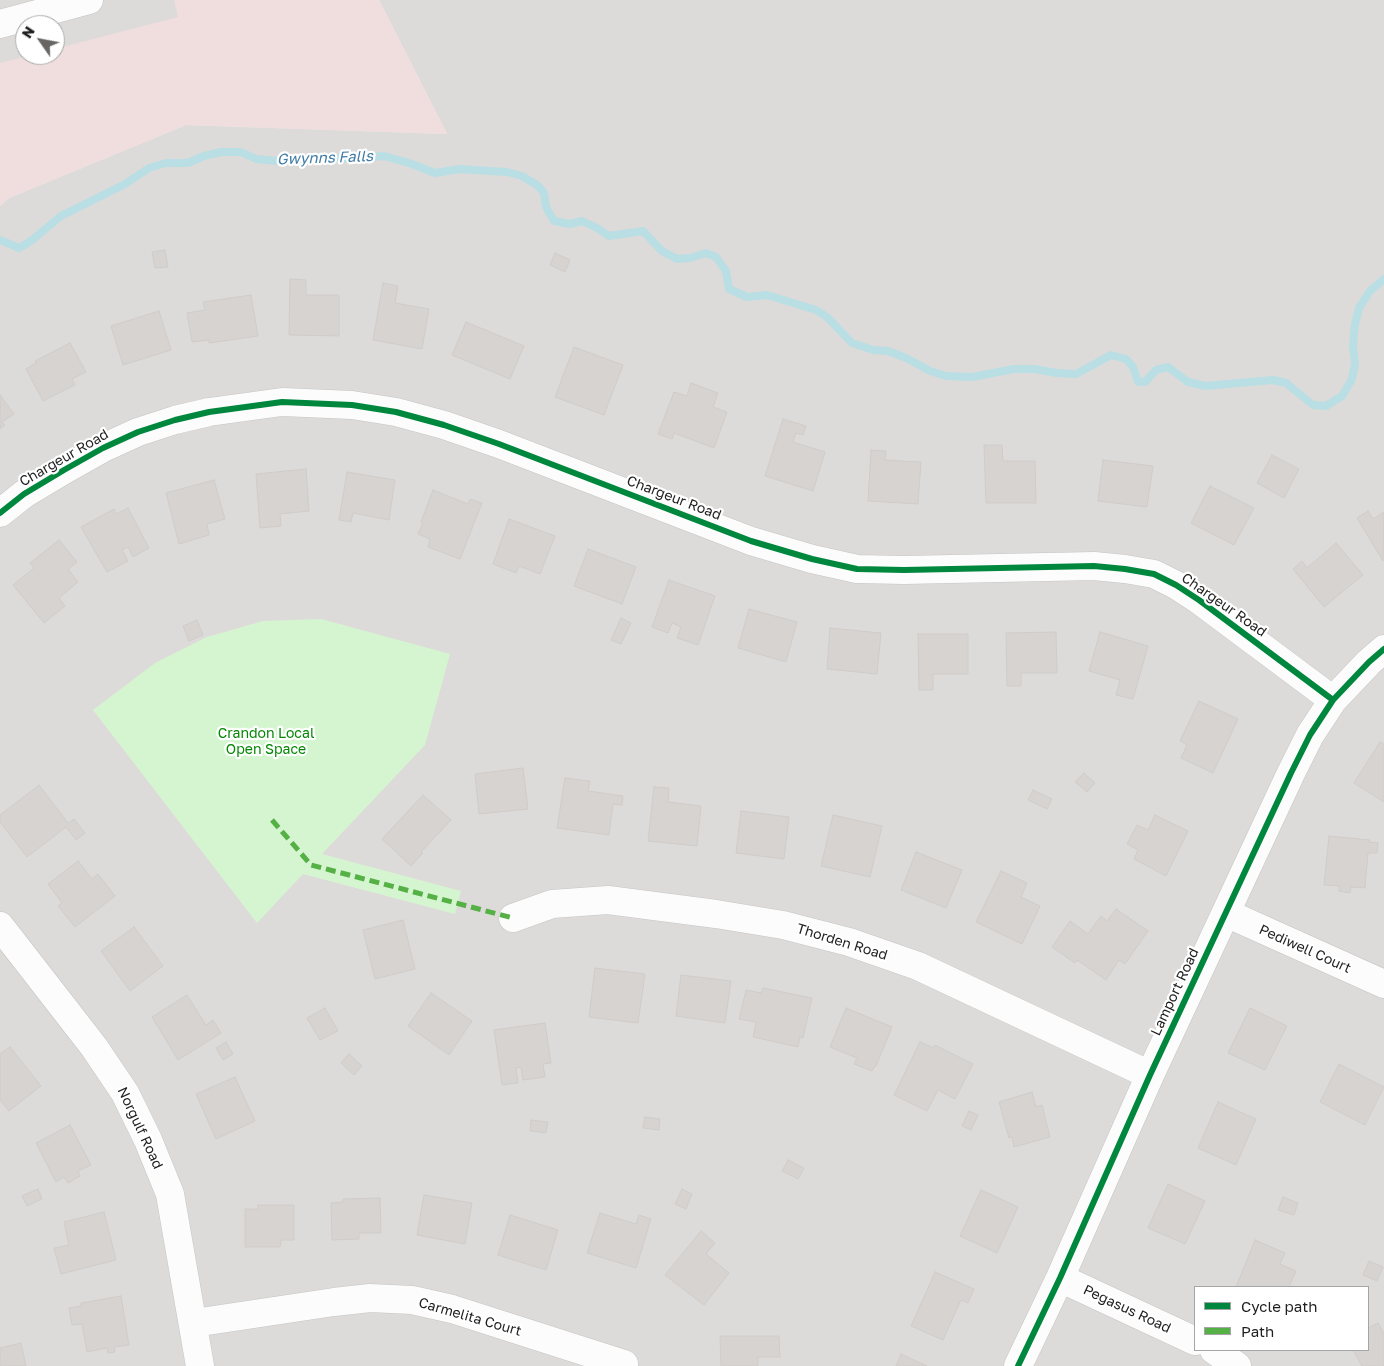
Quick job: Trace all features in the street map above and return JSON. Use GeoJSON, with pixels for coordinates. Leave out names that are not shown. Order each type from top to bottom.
{"type":"FeatureCollection","features":[{"type":"Feature","properties":{"kind":"street"},"geometry":{"type":"LineString","coordinates":[[0,24],[89,0]]}},
{"type":"Feature","properties":{"kind":"street","name":"Chargeur Road"},"geometry":{"type":"LineString","coordinates":[[0,513],[32,490],[103,448],[138,432],[175,420],[226,409],[282,402],[352,405],[396,412],[444,425],[499,444],[751,541],[812,559],[857,569],[904,570],[1094,566],[1154,574],[1199,600],[1333,700]]}},
{"type":"Feature","properties":{"kind":"street","name":"Lamport Road"},"geometry":{"type":"LineString","coordinates":[[1018,1366],[1060,1278],[1150,1075],[1310,735],[1333,700],[1384,649]]}},
{"type":"Feature","properties":{"kind":"street","name":"Thorden Road"},"geometry":{"type":"LineString","coordinates":[[513,918],[552,904],[608,900],[784,925],[849,942],[918,966],[1150,1075]]}},
{"type":"Feature","properties":{"kind":"street","name":"Pediwell Court"},"geometry":{"type":"LineString","coordinates":[[1226,913],[1384,984]]}},
{"type":"Feature","properties":{"kind":"street","name":"Norgulf Road"},"geometry":{"type":"LineString","coordinates":[[0,926],[94,1047],[125,1093],[140,1124],[170,1194],[200,1366]]}},
{"type":"Feature","properties":{"kind":"street","name":"Pegasus Road"},"geometry":{"type":"LineString","coordinates":[[1060,1278],[1194,1341]]}},
{"type":"Feature","properties":{"kind":"street","name":"Carmelita Court"},"geometry":{"type":"LineString","coordinates":[[194,1324],[370,1298],[412,1300],[452,1309],[624,1364]]}},
{"type":"Feature","properties":{"kind":"street"},"geometry":{"type":"LineString","coordinates":[[1215,1351],[1237,1366]]}},
{"type":"Feature","properties":{"kind":"shaded area"},"geometry":{"type":"Polygon","coordinates":[[[0,0],[379,0],[447,134],[186,125],[9,198],[0,206],[0,0]]]}},
{"type":"Feature","properties":{"kind":"shaded area"},"geometry":{"type":"Polygon","coordinates":[[[0,0],[174,0],[178,17],[65,46],[65,15],[15,15],[15,59],[0,63],[0,0]]]}},
{"type":"Feature","properties":{"kind":"shaded area"},"geometry":{"type":"Polygon","coordinates":[[[379,0],[1384,0],[1384,1366],[0,1366],[0,206],[9,198],[186,125],[447,134],[379,0]]]}},
{"type":"Feature","properties":{"kind":"green space","name":"Crandon Local Open Space"},"geometry":{"type":"Polygon","coordinates":[[[321,619],[450,654],[425,745],[322,854],[461,891],[455,914],[303,874],[257,923],[93,710],[155,663],[207,637],[263,621],[321,619]]]}},
{"type":"Feature","properties":{"kind":"building"},"geometry":{"type":"Polygon","coordinates":[[[165,250],[168,267],[155,268],[152,252],[165,250]]]}},
{"type":"Feature","properties":{"kind":"building"},"geometry":{"type":"Polygon","coordinates":[[[555,253],[570,260],[565,272],[550,265],[555,253]]]}},
{"type":"Feature","properties":{"kind":"building"},"geometry":{"type":"Polygon","coordinates":[[[290,279],[306,280],[306,295],[339,295],[339,336],[289,335],[290,279]]]}},
{"type":"Feature","properties":{"kind":"building"},"geometry":{"type":"Polygon","coordinates":[[[383,283],[398,286],[395,303],[429,309],[422,349],[373,340],[383,283]]]}},
{"type":"Feature","properties":{"kind":"building"},"geometry":{"type":"Polygon","coordinates":[[[251,295],[258,336],[209,343],[209,340],[192,342],[187,313],[205,310],[203,302],[251,295]]]}},
{"type":"Feature","properties":{"kind":"building"},"geometry":{"type":"Polygon","coordinates":[[[159,311],[171,350],[123,365],[111,326],[159,311]]]}},
{"type":"Feature","properties":{"kind":"building"},"geometry":{"type":"Polygon","coordinates":[[[466,322],[524,346],[510,379],[452,355],[466,322]]]}},
{"type":"Feature","properties":{"kind":"building"},"geometry":{"type":"Polygon","coordinates":[[[70,343],[86,372],[72,379],[75,385],[43,401],[26,369],[36,363],[35,361],[70,343]]]}},
{"type":"Feature","properties":{"kind":"building"},"geometry":{"type":"Polygon","coordinates":[[[574,347],[623,365],[604,415],[555,397],[574,347]]]}},
{"type":"Feature","properties":{"kind":"building"},"geometry":{"type":"Polygon","coordinates":[[[691,383],[718,393],[713,407],[727,412],[714,448],[674,433],[672,439],[658,434],[674,392],[687,396],[691,383]]]}},
{"type":"Feature","properties":{"kind":"building"},"geometry":{"type":"Polygon","coordinates":[[[0,395],[14,414],[2,422],[5,425],[0,429],[0,395]]]}},
{"type":"Feature","properties":{"kind":"building"},"geometry":{"type":"Polygon","coordinates":[[[783,419],[806,426],[803,435],[796,433],[793,442],[825,452],[813,491],[765,476],[783,419]]]}},
{"type":"Feature","properties":{"kind":"building"},"geometry":{"type":"Polygon","coordinates":[[[984,445],[1002,445],[1003,461],[1035,461],[1036,503],[986,503],[984,445]]]}},
{"type":"Feature","properties":{"kind":"building"},"geometry":{"type":"Polygon","coordinates":[[[871,450],[886,451],[885,460],[921,462],[918,504],[868,501],[871,450]]]}},
{"type":"Feature","properties":{"kind":"building"},"geometry":{"type":"Polygon","coordinates":[[[1272,455],[1299,469],[1284,498],[1257,483],[1272,455]]]}},
{"type":"Feature","properties":{"kind":"building"},"geometry":{"type":"Polygon","coordinates":[[[1103,460],[1153,466],[1147,507],[1098,501],[1103,460]]]}},
{"type":"Feature","properties":{"kind":"building"},"geometry":{"type":"Polygon","coordinates":[[[306,469],[309,511],[280,514],[281,526],[260,528],[256,474],[306,469]]]}},
{"type":"Feature","properties":{"kind":"building"},"geometry":{"type":"Polygon","coordinates":[[[347,472],[395,480],[389,520],[353,513],[351,522],[339,520],[347,472]]]}},
{"type":"Feature","properties":{"kind":"building"},"geometry":{"type":"Polygon","coordinates":[[[214,480],[225,519],[207,524],[209,535],[179,544],[166,493],[214,480]]]}},
{"type":"Feature","properties":{"kind":"building"},"geometry":{"type":"Polygon","coordinates":[[[1210,486],[1254,508],[1234,545],[1191,523],[1210,486]]]}},
{"type":"Feature","properties":{"kind":"building"},"geometry":{"type":"Polygon","coordinates":[[[433,490],[468,504],[470,499],[482,503],[460,559],[428,547],[430,539],[418,534],[433,490]]]}},
{"type":"Feature","properties":{"kind":"building"},"geometry":{"type":"Polygon","coordinates":[[[128,508],[149,548],[133,557],[128,547],[122,550],[128,561],[107,572],[81,527],[114,509],[116,514],[128,508]]]}},
{"type":"Feature","properties":{"kind":"building"},"geometry":{"type":"Polygon","coordinates":[[[1368,511],[1373,519],[1384,512],[1383,561],[1357,518],[1368,511]]]}},
{"type":"Feature","properties":{"kind":"building"},"geometry":{"type":"Polygon","coordinates":[[[509,519],[555,536],[540,574],[519,566],[516,573],[493,564],[509,519]]]}},
{"type":"Feature","properties":{"kind":"building"},"geometry":{"type":"Polygon","coordinates":[[[59,540],[77,562],[68,569],[78,582],[59,598],[65,606],[44,623],[13,585],[34,568],[30,563],[59,540]]]}},
{"type":"Feature","properties":{"kind":"building"},"geometry":{"type":"Polygon","coordinates":[[[1336,543],[1363,575],[1324,607],[1293,569],[1302,561],[1307,568],[1336,543]]]}},
{"type":"Feature","properties":{"kind":"building"},"geometry":{"type":"Polygon","coordinates":[[[588,549],[636,567],[622,604],[574,586],[588,549]]]}},
{"type":"Feature","properties":{"kind":"building"},"geometry":{"type":"Polygon","coordinates":[[[669,580],[715,596],[698,645],[677,638],[681,627],[672,623],[668,633],[652,627],[669,580]]]}},
{"type":"Feature","properties":{"kind":"building"},"geometry":{"type":"Polygon","coordinates":[[[749,609],[797,622],[786,662],[738,648],[749,609]]]}},
{"type":"Feature","properties":{"kind":"building"},"geometry":{"type":"Polygon","coordinates":[[[621,618],[631,623],[621,644],[611,640],[621,618]]]}},
{"type":"Feature","properties":{"kind":"building"},"geometry":{"type":"Polygon","coordinates":[[[197,620],[203,635],[189,641],[183,626],[197,620]]]}},
{"type":"Feature","properties":{"kind":"building"},"geometry":{"type":"Polygon","coordinates":[[[830,628],[881,633],[877,674],[827,669],[830,628]]]}},
{"type":"Feature","properties":{"kind":"building"},"geometry":{"type":"Polygon","coordinates":[[[1056,632],[1057,673],[1021,673],[1021,686],[1007,686],[1006,633],[1056,632]]]}},
{"type":"Feature","properties":{"kind":"building"},"geometry":{"type":"Polygon","coordinates":[[[1100,632],[1148,646],[1133,699],[1116,695],[1120,680],[1089,671],[1100,632]]]}},
{"type":"Feature","properties":{"kind":"building"},"geometry":{"type":"Polygon","coordinates":[[[918,634],[968,634],[968,674],[933,674],[933,690],[919,690],[918,634]]]}},
{"type":"Feature","properties":{"kind":"building"},"geometry":{"type":"Polygon","coordinates":[[[1199,701],[1238,719],[1213,773],[1181,758],[1187,745],[1180,741],[1199,701]]]}},
{"type":"Feature","properties":{"kind":"building"},"geometry":{"type":"Polygon","coordinates":[[[1380,742],[1384,744],[1384,802],[1354,783],[1380,742]]]}},
{"type":"Feature","properties":{"kind":"building"},"geometry":{"type":"Polygon","coordinates":[[[523,768],[528,809],[479,814],[475,774],[523,768]]]}},
{"type":"Feature","properties":{"kind":"building"},"geometry":{"type":"Polygon","coordinates":[[[1084,773],[1095,783],[1087,792],[1075,782],[1084,773]]]}},
{"type":"Feature","properties":{"kind":"building"},"geometry":{"type":"Polygon","coordinates":[[[565,778],[590,781],[588,791],[623,796],[622,805],[613,804],[609,835],[557,828],[565,778]]]}},
{"type":"Feature","properties":{"kind":"building"},"geometry":{"type":"Polygon","coordinates":[[[39,785],[68,823],[74,819],[85,833],[76,840],[66,827],[27,857],[0,822],[0,815],[39,785]]]}},
{"type":"Feature","properties":{"kind":"building"},"geometry":{"type":"Polygon","coordinates":[[[654,787],[669,788],[668,802],[701,806],[697,846],[648,841],[654,787]]]}},
{"type":"Feature","properties":{"kind":"building"},"geometry":{"type":"Polygon","coordinates":[[[1033,790],[1052,799],[1047,809],[1028,800],[1033,790]]]}},
{"type":"Feature","properties":{"kind":"building"},"geometry":{"type":"Polygon","coordinates":[[[423,795],[451,820],[421,852],[423,853],[411,866],[382,839],[423,795]]]}},
{"type":"Feature","properties":{"kind":"building"},"geometry":{"type":"Polygon","coordinates":[[[741,811],[789,817],[784,859],[736,853],[741,811]]]}},
{"type":"Feature","properties":{"kind":"building"},"geometry":{"type":"Polygon","coordinates":[[[833,815],[882,826],[870,877],[821,866],[833,815]]]}},
{"type":"Feature","properties":{"kind":"building"},"geometry":{"type":"Polygon","coordinates":[[[1155,815],[1188,831],[1166,876],[1134,859],[1138,850],[1127,844],[1137,825],[1148,830],[1155,815]]]}},
{"type":"Feature","properties":{"kind":"building"},"geometry":{"type":"Polygon","coordinates":[[[1329,836],[1370,840],[1369,842],[1378,843],[1377,853],[1368,853],[1365,888],[1351,887],[1350,893],[1339,891],[1339,886],[1324,885],[1329,836]]]}},
{"type":"Feature","properties":{"kind":"building"},"geometry":{"type":"Polygon","coordinates":[[[916,852],[962,870],[946,908],[901,890],[916,852]]]}},
{"type":"Feature","properties":{"kind":"building"},"geometry":{"type":"Polygon","coordinates":[[[78,861],[92,879],[98,874],[115,896],[75,927],[58,906],[62,903],[48,884],[78,861]]]}},
{"type":"Feature","properties":{"kind":"building"},"geometry":{"type":"Polygon","coordinates":[[[1001,871],[1027,883],[1021,897],[1040,906],[1022,944],[976,922],[1001,871]]]}},
{"type":"Feature","properties":{"kind":"building"},"geometry":{"type":"Polygon","coordinates":[[[1116,909],[1148,931],[1125,964],[1119,960],[1106,980],[1077,960],[1075,963],[1052,947],[1070,921],[1088,934],[1101,916],[1107,921],[1116,909]]]}},
{"type":"Feature","properties":{"kind":"building"},"geometry":{"type":"Polygon","coordinates":[[[403,920],[415,969],[375,979],[363,930],[403,920]]]}},
{"type":"Feature","properties":{"kind":"building"},"geometry":{"type":"Polygon","coordinates":[[[134,927],[163,966],[130,991],[101,951],[134,927]]]}},
{"type":"Feature","properties":{"kind":"building"},"geometry":{"type":"Polygon","coordinates":[[[595,968],[645,974],[638,1023],[589,1017],[595,968]]]}},
{"type":"Feature","properties":{"kind":"building"},"geometry":{"type":"Polygon","coordinates":[[[681,975],[731,981],[725,1023],[676,1016],[681,975]]]}},
{"type":"Feature","properties":{"kind":"building"},"geometry":{"type":"Polygon","coordinates":[[[763,988],[812,998],[803,1038],[800,1037],[798,1047],[753,1037],[756,1022],[739,1019],[746,990],[761,993],[763,988]]]}},
{"type":"Feature","properties":{"kind":"building"},"geometry":{"type":"Polygon","coordinates":[[[431,993],[472,1021],[449,1055],[408,1026],[431,993]]]}},
{"type":"Feature","properties":{"kind":"building"},"geometry":{"type":"Polygon","coordinates":[[[187,995],[206,1025],[213,1020],[221,1033],[178,1060],[152,1017],[187,995]]]}},
{"type":"Feature","properties":{"kind":"building"},"geometry":{"type":"Polygon","coordinates":[[[325,1008],[338,1031],[320,1040],[307,1018],[325,1008]]]}},
{"type":"Feature","properties":{"kind":"building"},"geometry":{"type":"Polygon","coordinates":[[[846,1008],[892,1027],[876,1066],[872,1071],[854,1064],[857,1058],[830,1047],[846,1008]]]}},
{"type":"Feature","properties":{"kind":"building"},"geometry":{"type":"Polygon","coordinates":[[[1250,1008],[1287,1026],[1265,1070],[1228,1053],[1250,1008]]]}},
{"type":"Feature","properties":{"kind":"building"},"geometry":{"type":"Polygon","coordinates":[[[545,1023],[551,1063],[543,1064],[545,1077],[523,1080],[521,1067],[516,1068],[518,1083],[502,1085],[494,1030],[545,1023]]]}},
{"type":"Feature","properties":{"kind":"building"},"geometry":{"type":"Polygon","coordinates":[[[226,1042],[233,1054],[223,1060],[216,1048],[226,1042]]]}},
{"type":"Feature","properties":{"kind":"building"},"geometry":{"type":"Polygon","coordinates":[[[920,1042],[934,1048],[935,1045],[973,1064],[955,1099],[938,1090],[927,1111],[894,1095],[920,1042]]]}},
{"type":"Feature","properties":{"kind":"building"},"geometry":{"type":"Polygon","coordinates":[[[10,1047],[41,1086],[9,1111],[0,1100],[0,1054],[10,1047]]]}},
{"type":"Feature","properties":{"kind":"building"},"geometry":{"type":"Polygon","coordinates":[[[349,1054],[362,1066],[354,1075],[341,1063],[349,1054]]]}},
{"type":"Feature","properties":{"kind":"building"},"geometry":{"type":"Polygon","coordinates":[[[1339,1064],[1384,1087],[1365,1125],[1320,1102],[1339,1064]]]}},
{"type":"Feature","properties":{"kind":"building"},"geometry":{"type":"Polygon","coordinates":[[[235,1077],[255,1121],[216,1139],[196,1094],[235,1077]]]}},
{"type":"Feature","properties":{"kind":"building"},"geometry":{"type":"Polygon","coordinates":[[[1032,1092],[1036,1107],[1042,1105],[1050,1137],[1014,1147],[1012,1137],[1009,1138],[999,1102],[1032,1092]]]}},
{"type":"Feature","properties":{"kind":"building"},"geometry":{"type":"Polygon","coordinates":[[[1218,1102],[1256,1119],[1236,1165],[1198,1148],[1218,1102]]]}},
{"type":"Feature","properties":{"kind":"building"},"geometry":{"type":"Polygon","coordinates":[[[969,1111],[978,1115],[971,1130],[962,1126],[969,1111]]]}},
{"type":"Feature","properties":{"kind":"building"},"geometry":{"type":"Polygon","coordinates":[[[645,1117],[660,1119],[659,1130],[643,1128],[645,1117]]]}},
{"type":"Feature","properties":{"kind":"building"},"geometry":{"type":"Polygon","coordinates":[[[531,1120],[548,1122],[546,1133],[530,1131],[531,1120]]]}},
{"type":"Feature","properties":{"kind":"building"},"geometry":{"type":"Polygon","coordinates":[[[70,1125],[91,1165],[78,1171],[80,1176],[68,1183],[64,1177],[56,1182],[36,1143],[70,1125]]]}},
{"type":"Feature","properties":{"kind":"building"},"geometry":{"type":"Polygon","coordinates":[[[788,1160],[804,1168],[798,1179],[782,1171],[788,1160]]]}},
{"type":"Feature","properties":{"kind":"building"},"geometry":{"type":"Polygon","coordinates":[[[1168,1184],[1205,1201],[1185,1244],[1148,1228],[1168,1184]]]}},
{"type":"Feature","properties":{"kind":"building"},"geometry":{"type":"Polygon","coordinates":[[[38,1189],[42,1199],[27,1206],[22,1196],[38,1189]]]}},
{"type":"Feature","properties":{"kind":"building"},"geometry":{"type":"Polygon","coordinates":[[[682,1189],[692,1194],[686,1209],[675,1204],[682,1189]]]}},
{"type":"Feature","properties":{"kind":"building"},"geometry":{"type":"Polygon","coordinates":[[[981,1190],[1018,1207],[997,1253],[960,1236],[981,1190]]]}},
{"type":"Feature","properties":{"kind":"building"},"geometry":{"type":"Polygon","coordinates":[[[424,1195],[472,1203],[465,1244],[417,1235],[424,1195]]]}},
{"type":"Feature","properties":{"kind":"building"},"geometry":{"type":"Polygon","coordinates":[[[1283,1197],[1298,1203],[1294,1215],[1278,1210],[1283,1197]]]}},
{"type":"Feature","properties":{"kind":"building"},"geometry":{"type":"Polygon","coordinates":[[[380,1198],[381,1233],[359,1233],[359,1239],[332,1240],[331,1203],[343,1202],[343,1199],[380,1198]]]}},
{"type":"Feature","properties":{"kind":"building"},"geometry":{"type":"Polygon","coordinates":[[[258,1205],[294,1205],[294,1240],[281,1240],[280,1247],[245,1247],[245,1209],[258,1209],[258,1205]]]}},
{"type":"Feature","properties":{"kind":"building"},"geometry":{"type":"Polygon","coordinates":[[[104,1212],[116,1260],[61,1274],[54,1248],[69,1245],[64,1222],[104,1212]]]}},
{"type":"Feature","properties":{"kind":"building"},"geometry":{"type":"Polygon","coordinates":[[[600,1213],[636,1224],[639,1215],[651,1219],[636,1268],[587,1253],[600,1213]]]}},
{"type":"Feature","properties":{"kind":"building"},"geometry":{"type":"Polygon","coordinates":[[[510,1215],[558,1230],[546,1270],[498,1255],[510,1215]]]}},
{"type":"Feature","properties":{"kind":"building"},"geometry":{"type":"Polygon","coordinates":[[[701,1231],[715,1243],[706,1254],[729,1273],[704,1305],[665,1275],[701,1231]]]}},
{"type":"Feature","properties":{"kind":"building"},"geometry":{"type":"Polygon","coordinates":[[[1255,1240],[1285,1253],[1280,1264],[1296,1271],[1289,1286],[1236,1286],[1255,1240]]]}},
{"type":"Feature","properties":{"kind":"building"},"geometry":{"type":"Polygon","coordinates":[[[1369,1261],[1383,1267],[1377,1281],[1363,1275],[1369,1261]]]}},
{"type":"Feature","properties":{"kind":"building"},"geometry":{"type":"Polygon","coordinates":[[[935,1272],[974,1289],[968,1303],[961,1300],[943,1340],[911,1326],[935,1272]]]}},
{"type":"Feature","properties":{"kind":"building"},"geometry":{"type":"Polygon","coordinates":[[[121,1296],[129,1345],[114,1347],[115,1352],[108,1353],[107,1348],[87,1352],[82,1324],[72,1325],[69,1308],[81,1306],[81,1303],[121,1296]]]}},
{"type":"Feature","properties":{"kind":"building"},"geometry":{"type":"Polygon","coordinates":[[[1378,1323],[1384,1334],[1384,1366],[1362,1366],[1354,1351],[1369,1351],[1369,1328],[1378,1323]]]}},
{"type":"Feature","properties":{"kind":"building"},"geometry":{"type":"Polygon","coordinates":[[[720,1336],[779,1336],[780,1357],[758,1357],[758,1366],[721,1366],[720,1336]]]}},
{"type":"Feature","properties":{"kind":"building"},"geometry":{"type":"Polygon","coordinates":[[[21,1343],[26,1366],[0,1366],[0,1348],[21,1343]]]}},
{"type":"Feature","properties":{"kind":"building"},"geometry":{"type":"Polygon","coordinates":[[[901,1354],[927,1366],[896,1366],[901,1354]]]}},
{"type":"Feature","properties":{"kind":"waterway","name":"Gwynns Falls"},"geometry":{"type":"LineString","coordinates":[[0,240],[19,248],[31,241],[61,216],[125,184],[149,168],[166,163],[188,163],[204,156],[221,152],[241,152],[256,159],[277,161],[299,161],[318,157],[349,159],[384,156],[435,173],[459,169],[507,172],[522,176],[537,185],[544,193],[546,207],[554,221],[570,224],[582,221],[609,236],[643,231],[662,251],[677,259],[690,258],[706,253],[716,257],[726,271],[729,289],[747,297],[767,295],[816,310],[827,317],[852,343],[873,350],[888,351],[930,371],[946,376],[972,377],[1014,369],[1034,369],[1076,374],[1111,355],[1126,359],[1133,367],[1138,382],[1145,382],[1156,370],[1168,367],[1188,382],[1205,386],[1273,380],[1286,383],[1313,405],[1326,406],[1342,396],[1352,379],[1355,363],[1353,346],[1355,324],[1359,308],[1370,291],[1384,279]]}},
{"type":"Feature","properties":{"kind":"marked path"},"geometry":{"type":"LineString","coordinates":[[272,820],[311,865],[513,918]]}},
{"type":"Feature","properties":{"kind":"cycle path"},"geometry":{"type":"LineString","coordinates":[[0,513],[24,494],[103,448],[138,432],[175,420],[209,412],[282,402],[352,405],[396,412],[444,425],[499,444],[751,541],[812,559],[857,569],[904,570],[1094,566],[1154,574],[1199,600],[1333,700]]}},
{"type":"Feature","properties":{"kind":"cycle path"},"geometry":{"type":"LineString","coordinates":[[1018,1366],[1060,1278],[1150,1075],[1310,735],[1333,700],[1384,649]]}}]}
